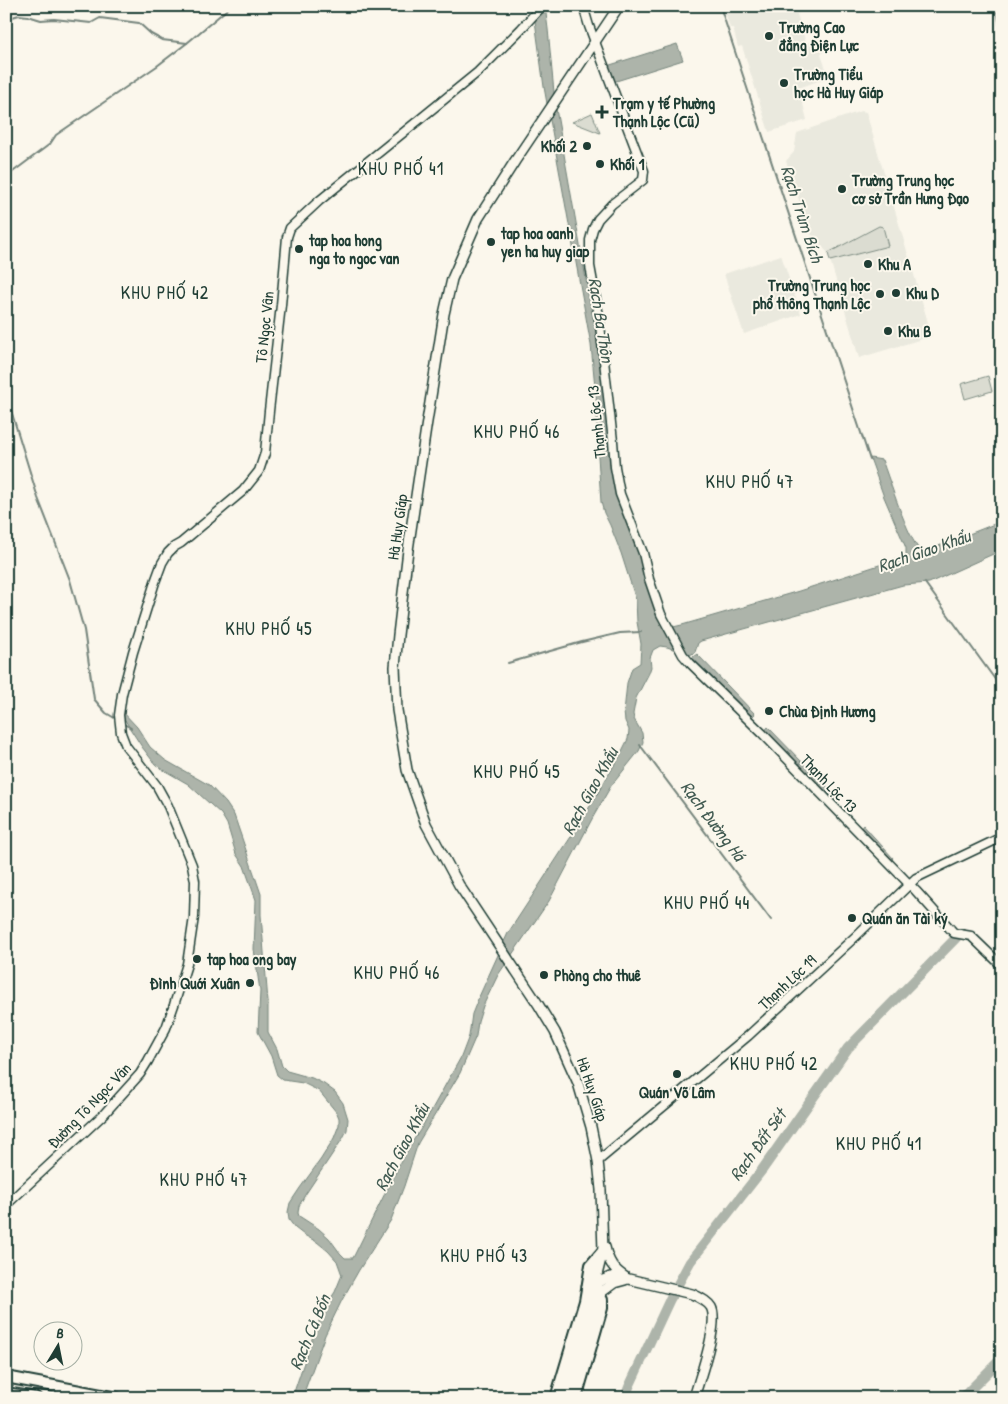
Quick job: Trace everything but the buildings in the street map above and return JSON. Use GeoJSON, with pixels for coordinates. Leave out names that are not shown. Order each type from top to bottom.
{"type":"FeatureCollection","features":[{"type":"Feature","properties":{"kind":"highway"},"geometry":{"type":"LineString","coordinates":[[556,1398],[585,1301],[591,1265],[602,1255]]}},
{"type":"Feature","properties":{"kind":"highway"},"geometry":{"type":"LineString","coordinates":[[576,1398],[602,1308],[602,1300],[597,1291]]}},
{"type":"Feature","properties":{"kind":"highway"},"geometry":{"type":"LineString","coordinates":[[6,1377],[117,1398]]}},
{"type":"Feature","properties":{"kind":"highway"},"geometry":{"type":"LineString","coordinates":[[6,1384],[85,1398]]}},
{"type":"Feature","properties":{"kind":"highway"},"geometry":{"type":"LineString","coordinates":[[6,1393],[36,1398]]}},
{"type":"Feature","properties":{"kind":"main road"},"geometry":{"type":"LineString","coordinates":[[595,42],[619,6]]}},
{"type":"Feature","properties":{"kind":"main road","name":"Hà Huy Giáp"},"geometry":{"type":"LineString","coordinates":[[590,1316],[604,1273],[602,1255],[602,1193],[598,1161],[587,1109],[571,1065],[555,1032],[458,885],[434,840],[417,801],[407,770],[397,710],[395,667],[409,543],[450,285],[478,219],[595,42]]}},
{"type":"Feature","properties":{"kind":"main road","name":"Hà Huy Giáp"},"geometry":{"type":"LineString","coordinates":[[603,1240],[610,1264],[630,1279]]}},
{"type":"Feature","properties":{"kind":"main road","name":"Hà Huy Giáp"},"geometry":{"type":"LineString","coordinates":[[597,1291],[597,1272],[602,1255]]}},
{"type":"Feature","properties":{"kind":"main road","name":"Hà Huy Giáp"},"geometry":{"type":"LineString","coordinates":[[603,1280],[616,1276],[684,1292],[692,1294],[710,1306],[714,1318],[712,1333],[694,1398]]}},
{"type":"Feature","properties":{"kind":"main road"},"geometry":{"type":"LineString","coordinates":[[597,1291],[614,1283],[630,1279]]}},
{"type":"Feature","properties":{"kind":"main road"},"geometry":{"type":"LineString","coordinates":[[562,1398],[590,1316]]}},
{"type":"Feature","properties":{"kind":"main road"},"geometry":{"type":"LineString","coordinates":[[569,1398],[590,1316]]}},
{"type":"Feature","properties":{"kind":"street","name":"Tô Ngọc Vân"},"geometry":{"type":"LineString","coordinates":[[121,733],[119,715],[122,694],[133,652],[162,563],[174,547],[243,491],[259,471],[265,453],[287,237],[290,228],[319,201],[478,72],[542,6]]}},
{"type":"Feature","properties":{"kind":"street"},"geometry":{"type":"LineString","coordinates":[[583,6],[595,42]]}},
{"type":"Feature","properties":{"kind":"street","name":"Thạnh Lộc 13"},"geometry":{"type":"LineString","coordinates":[[595,42],[645,176],[643,180],[612,204],[598,219],[590,240],[589,257],[599,316],[613,440],[614,467],[620,494],[643,554],[649,579],[664,621],[683,655],[690,663],[762,733],[954,933],[971,936],[1002,966]]}},
{"type":"Feature","properties":{"kind":"street","name":"Đường Tô Ngọc Vân"},"geometry":{"type":"LineString","coordinates":[[6,1205],[104,1114],[140,1074],[166,1028],[187,964],[194,917],[195,881],[192,865],[161,792],[126,746],[121,733]]}},
{"type":"Feature","properties":{"kind":"street","name":"Thạnh Lộc 19"},"geometry":{"type":"LineString","coordinates":[[598,1161],[748,1036],[916,878],[1002,837]]}},
{"type":"Feature","properties":{"kind":"shaded area"},"geometry":{"type":"Polygon","coordinates":[[[723,6],[807,6],[808,10],[797,14],[806,43],[820,40],[824,50],[821,55],[829,77],[799,88],[807,120],[769,132],[742,46],[738,47],[733,28],[730,28],[723,6]]]}},
{"type":"Feature","properties":{"kind":"shaded area"},"geometry":{"type":"Polygon","coordinates":[[[861,111],[866,112],[932,336],[859,358],[828,253],[810,233],[786,161],[794,152],[797,133],[861,111]]]}},
{"type":"Feature","properties":{"kind":"shaded area"},"geometry":{"type":"Polygon","coordinates":[[[592,113],[600,133],[572,122],[592,113]]]}},
{"type":"Feature","properties":{"kind":"shaded area"},"geometry":{"type":"Polygon","coordinates":[[[879,226],[883,227],[888,246],[830,261],[828,253],[879,226]]]}},
{"type":"Feature","properties":{"kind":"shaded area"},"geometry":{"type":"Polygon","coordinates":[[[781,255],[801,314],[744,334],[724,274],[781,255]]]}},
{"type":"Feature","properties":{"kind":"shaded area"},"geometry":{"type":"Polygon","coordinates":[[[988,376],[992,391],[965,399],[961,384],[988,376]]]}},
{"type":"Feature","properties":{"kind":"water","name":"Rạch Giao Khẩu"},"geometry":{"type":"Polygon","coordinates":[[[533,6],[545,6],[555,103],[600,350],[614,486],[665,626],[682,625],[799,591],[904,557],[906,548],[870,458],[882,460],[910,534],[920,550],[928,550],[1002,521],[1002,550],[929,583],[903,585],[701,641],[698,643],[695,652],[690,655],[660,646],[653,650],[650,658],[651,667],[636,698],[633,714],[642,733],[643,742],[639,751],[611,786],[549,901],[498,975],[483,1006],[476,1036],[460,1073],[418,1143],[391,1220],[342,1300],[325,1335],[302,1398],[292,1398],[315,1330],[342,1275],[337,1261],[317,1242],[295,1228],[289,1220],[288,1212],[290,1203],[334,1138],[339,1125],[339,1118],[319,1091],[303,1083],[283,1080],[277,1075],[271,1056],[258,1032],[260,991],[254,949],[256,900],[244,866],[236,854],[227,824],[221,814],[188,784],[155,764],[131,730],[122,715],[122,711],[137,727],[150,747],[165,760],[209,785],[226,803],[234,815],[261,894],[268,1002],[268,1032],[277,1049],[282,1066],[287,1071],[312,1078],[335,1092],[343,1103],[348,1119],[347,1130],[343,1138],[305,1195],[299,1206],[298,1213],[299,1216],[329,1238],[345,1258],[353,1258],[404,1155],[461,1057],[469,1036],[472,1014],[508,933],[580,823],[628,739],[629,730],[624,712],[627,683],[632,668],[640,663],[641,644],[636,600],[621,553],[601,502],[597,408],[591,345],[544,87],[533,6]]]}},
{"type":"Feature","properties":{"kind":"water"},"geometry":{"type":"Polygon","coordinates":[[[677,44],[683,60],[613,82],[607,66],[677,44]]]}},
{"type":"Feature","properties":{"kind":"water"},"geometry":{"type":"Polygon","coordinates":[[[697,654],[755,714],[751,718],[690,659],[697,654]]]}},
{"type":"Feature","properties":{"kind":"water"},"geometry":{"type":"Polygon","coordinates":[[[768,727],[801,761],[798,766],[764,732],[768,727]]]}},
{"type":"Feature","properties":{"kind":"water"},"geometry":{"type":"Polygon","coordinates":[[[802,761],[840,799],[834,802],[799,766],[802,761]]]}},
{"type":"Feature","properties":{"kind":"water"},"geometry":{"type":"Polygon","coordinates":[[[863,825],[893,858],[890,861],[860,829],[863,825]]]}},
{"type":"Feature","properties":{"kind":"waterway"},"geometry":{"type":"LineString","coordinates":[[6,177],[50,144],[56,135],[157,66],[231,6]]}},
{"type":"Feature","properties":{"kind":"waterway","name":"Rạch Trùm Bích"},"geometry":{"type":"LineString","coordinates":[[720,6],[870,460]]}},
{"type":"Feature","properties":{"kind":"waterway"},"geometry":{"type":"LineString","coordinates":[[996,6],[1002,37]]}},
{"type":"Feature","properties":{"kind":"waterway"},"geometry":{"type":"LineString","coordinates":[[6,19],[19,15],[41,20],[54,19],[91,23],[100,18],[139,23],[151,34],[162,40],[187,43]]}},
{"type":"Feature","properties":{"kind":"waterway"},"geometry":{"type":"LineString","coordinates":[[6,394],[38,498],[70,580],[84,630],[94,699],[106,713],[118,720]]}},
{"type":"Feature","properties":{"kind":"waterway"},"geometry":{"type":"LineString","coordinates":[[925,583],[1002,689]]}},
{"type":"Feature","properties":{"kind":"waterway"},"geometry":{"type":"LineString","coordinates":[[508,663],[620,633],[641,632]]}},
{"type":"Feature","properties":{"kind":"waterway"},"geometry":{"type":"LineString","coordinates":[[122,723],[131,728]]}},
{"type":"Feature","properties":{"kind":"waterway","name":"Rạch Đường Há"},"geometry":{"type":"LineString","coordinates":[[640,745],[771,920]]}},
{"type":"Feature","properties":{"kind":"waterway","name":"Rạch Đất Sét"},"geometry":{"type":"LineString","coordinates":[[625,1398],[670,1299],[690,1262],[762,1170],[848,1048],[956,938]]}},
{"type":"Feature","properties":{"kind":"waterway"},"geometry":{"type":"LineString","coordinates":[[962,1398],[1002,1358]]}},
{"type":"Feature","properties":{"kind":"place","name":"Trường Cao đẳng Điện Lực"},"geometry":{"type":"Point","coordinates":[769,36]}},
{"type":"Feature","properties":{"kind":"place","name":"Trường Tiểu học Hà Huy Giáp"},"geometry":{"type":"Point","coordinates":[784,83]}},
{"type":"Feature","properties":{"kind":"place","name":"Trạm y tế Phường Thạnh Lộc (Cũ)"},"geometry":{"type":"Point","coordinates":[602,112]}},
{"type":"Feature","properties":{"kind":"place","name":"Khối 2"},"geometry":{"type":"Point","coordinates":[587,146]}},
{"type":"Feature","properties":{"kind":"place","name":"Khối 1"},"geometry":{"type":"Point","coordinates":[600,164]}},
{"type":"Feature","properties":{"kind":"place","name":"Trường Trung học cơ sở Trần Hưng Đạo"},"geometry":{"type":"Point","coordinates":[842,189]}},
{"type":"Feature","properties":{"kind":"place","name":"tap hoa oanh yen ha huy giap"},"geometry":{"type":"Point","coordinates":[491,242]}},
{"type":"Feature","properties":{"kind":"place","name":"tap hoa hong nga to ngoc van"},"geometry":{"type":"Point","coordinates":[299,249]}},
{"type":"Feature","properties":{"kind":"place","name":"Khu A"},"geometry":{"type":"Point","coordinates":[868,264]}},
{"type":"Feature","properties":{"kind":"place","name":"Khu D"},"geometry":{"type":"Point","coordinates":[896,293]}},
{"type":"Feature","properties":{"kind":"place","name":"Trường Trung học phổ thông Thạnh Lộc"},"geometry":{"type":"Point","coordinates":[880,294]}},
{"type":"Feature","properties":{"kind":"place","name":"Khu B"},"geometry":{"type":"Point","coordinates":[888,331]}},
{"type":"Feature","properties":{"kind":"place","name":"Chùa Định Hương"},"geometry":{"type":"Point","coordinates":[769,711]}},
{"type":"Feature","properties":{"kind":"place","name":"Quán ăn Tài ký"},"geometry":{"type":"Point","coordinates":[852,918]}},
{"type":"Feature","properties":{"kind":"place","name":"tap hoa ong bay"},"geometry":{"type":"Point","coordinates":[197,959]}},
{"type":"Feature","properties":{"kind":"place","name":"Phòng cho thuê"},"geometry":{"type":"Point","coordinates":[544,975]}},
{"type":"Feature","properties":{"kind":"place","name":"Đình Quới Xuân"},"geometry":{"type":"Point","coordinates":[250,983]}},
{"type":"Feature","properties":{"kind":"place","name":"Quán Võ Lâm"},"geometry":{"type":"Point","coordinates":[677,1074]}},
{"type":"Feature","properties":{"kind":"district","name":"KHU PHỐ 41"},"geometry":{"type":"Point","coordinates":[401,169]}},
{"type":"Feature","properties":{"kind":"district","name":"KHU PHỐ 42"},"geometry":{"type":"Point","coordinates":[165,293]}},
{"type":"Feature","properties":{"kind":"district","name":"KHU PHỐ 46"},"geometry":{"type":"Point","coordinates":[517,432]}},
{"type":"Feature","properties":{"kind":"district","name":"KHU PHỐ 47"},"geometry":{"type":"Point","coordinates":[750,482]}},
{"type":"Feature","properties":{"kind":"district","name":"KHU PHỐ 45"},"geometry":{"type":"Point","coordinates":[269,629]}},
{"type":"Feature","properties":{"kind":"district","name":"KHU PHỐ 45"},"geometry":{"type":"Point","coordinates":[517,772]}},
{"type":"Feature","properties":{"kind":"district","name":"KHU PHỐ 44"},"geometry":{"type":"Point","coordinates":[707,903]}},
{"type":"Feature","properties":{"kind":"district","name":"KHU PHỐ 46"},"geometry":{"type":"Point","coordinates":[397,973]}},
{"type":"Feature","properties":{"kind":"district","name":"KHU PHỐ 42"},"geometry":{"type":"Point","coordinates":[774,1064]}},
{"type":"Feature","properties":{"kind":"district","name":"KHU PHỐ 41"},"geometry":{"type":"Point","coordinates":[879,1144]}},
{"type":"Feature","properties":{"kind":"district","name":"KHU PHỐ 47"},"geometry":{"type":"Point","coordinates":[204,1180]}},
{"type":"Feature","properties":{"kind":"district","name":"KHU PHỐ 43"},"geometry":{"type":"Point","coordinates":[484,1256]}},
{"type":"Feature","properties":{"kind":"water label","name":"Rạch Ba Thôn"},"geometry":{"type":"Point","coordinates":[601,320]}},
{"type":"Feature","properties":{"kind":"water label","name":"Rạch Cả Bốn"},"geometry":{"type":"Point","coordinates":[310,1332]}}]}
